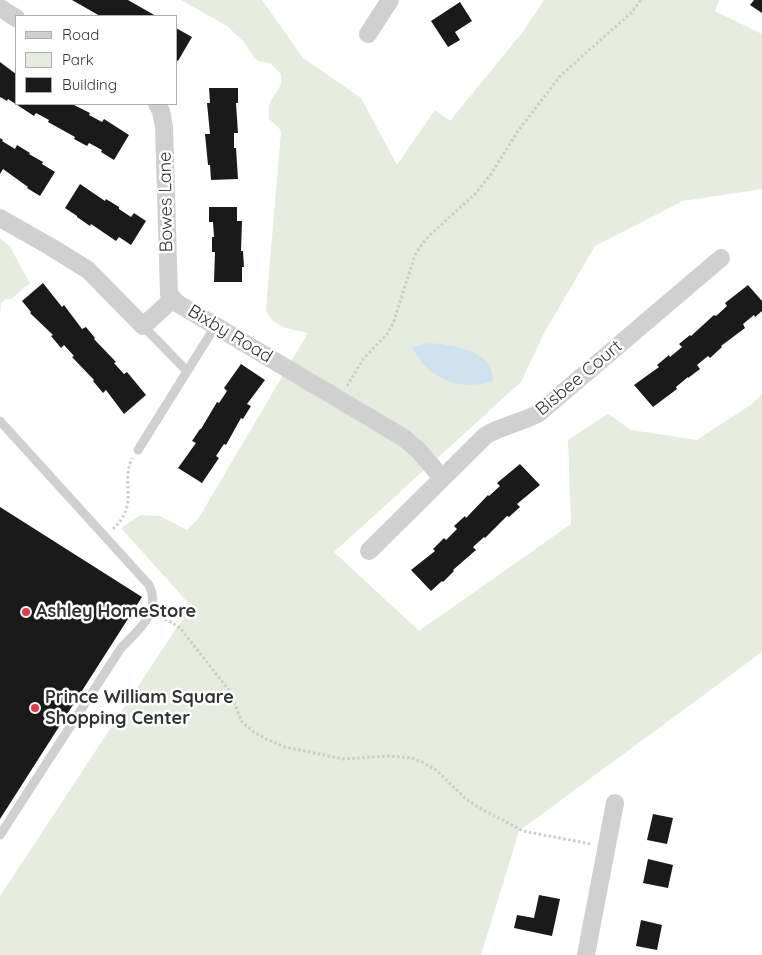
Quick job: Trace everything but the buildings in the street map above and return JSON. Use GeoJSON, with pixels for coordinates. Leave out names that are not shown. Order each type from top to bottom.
{"type":"FeatureCollection","features":[{"type":"Feature","properties":{"kind":"street"},"geometry":{"type":"LineString","coordinates":[[368,34],[390,0]]}},
{"type":"Feature","properties":{"kind":"street"},"geometry":{"type":"LineString","coordinates":[[0,8],[15,17]]}},
{"type":"Feature","properties":{"kind":"street","name":"Bowes Lane"},"geometry":{"type":"LineString","coordinates":[[158,105],[161,111],[164,127],[168,290],[173,299]]}},
{"type":"Feature","properties":{"kind":"street"},"geometry":{"type":"LineString","coordinates":[[0,218],[88,270],[143,326]]}},
{"type":"Feature","properties":{"kind":"street","name":"Bisbee Court"},"geometry":{"type":"LineString","coordinates":[[369,551],[485,436],[496,429],[523,421],[539,413],[721,258]]}},
{"type":"Feature","properties":{"kind":"street","name":"Bixby Road"},"geometry":{"type":"LineString","coordinates":[[143,326],[173,299],[404,438],[419,451],[442,478]]}},
{"type":"Feature","properties":{"kind":"street"},"geometry":{"type":"LineString","coordinates":[[586,955],[615,803]]}},
{"type":"Feature","properties":{"kind":"lane"},"geometry":{"type":"LineString","coordinates":[[138,450],[216,325]]}},
{"type":"Feature","properties":{"kind":"lane"},"geometry":{"type":"LineString","coordinates":[[143,326],[187,371]]}},
{"type":"Feature","properties":{"kind":"lane"},"geometry":{"type":"LineString","coordinates":[[0,421],[149,585],[154,602],[146,622],[121,648],[0,835]]}},
{"type":"Feature","properties":{"kind":"path"},"geometry":{"type":"LineString","coordinates":[[338,399],[364,358],[387,334],[393,324],[415,255],[422,244],[476,193],[491,174],[514,136],[561,75],[631,13],[641,0]]}},
{"type":"Feature","properties":{"kind":"path"},"geometry":{"type":"LineString","coordinates":[[105,537],[125,516],[128,502],[128,470],[138,450]]}},
{"type":"Feature","properties":{"kind":"path"},"geometry":{"type":"LineString","coordinates":[[151,613],[169,620],[180,628],[229,690],[242,722],[266,739],[299,750],[343,759],[390,756],[412,758],[436,770],[472,803],[523,831],[607,846]]}},
{"type":"Feature","properties":{"kind":"green space"},"geometry":{"type":"Polygon","coordinates":[[[181,0],[262,0],[303,58],[361,98],[397,165],[435,110],[450,121],[525,29],[544,0],[719,0],[715,11],[762,34],[762,189],[683,201],[595,246],[543,335],[521,382],[334,552],[419,631],[571,524],[568,440],[608,414],[631,430],[697,440],[752,404],[762,394],[762,652],[519,831],[481,955],[0,955],[0,896],[191,606],[121,528],[141,515],[160,516],[187,530],[198,519],[308,333],[277,324],[268,315],[266,309],[281,132],[269,119],[269,105],[280,87],[281,74],[270,63],[258,61],[243,41],[227,26],[181,0]]]}},
{"type":"Feature","properties":{"kind":"green space"},"geometry":{"type":"Polygon","coordinates":[[[0,238],[10,247],[30,283],[11,299],[6,299],[1,303],[0,316],[0,238]]]}},
{"type":"Feature","properties":{"kind":"water"},"geometry":{"type":"Polygon","coordinates":[[[429,343],[464,349],[480,356],[491,369],[493,381],[468,385],[457,384],[436,375],[419,358],[412,347],[429,343]]]}},
{"type":"Feature","properties":{"kind":"place","name":"Ashley HomeStore"},"geometry":{"type":"Point","coordinates":[26,612]}},
{"type":"Feature","properties":{"kind":"place","name":"Prince William Square Shopping Center"},"geometry":{"type":"Point","coordinates":[35,708]}}]}
